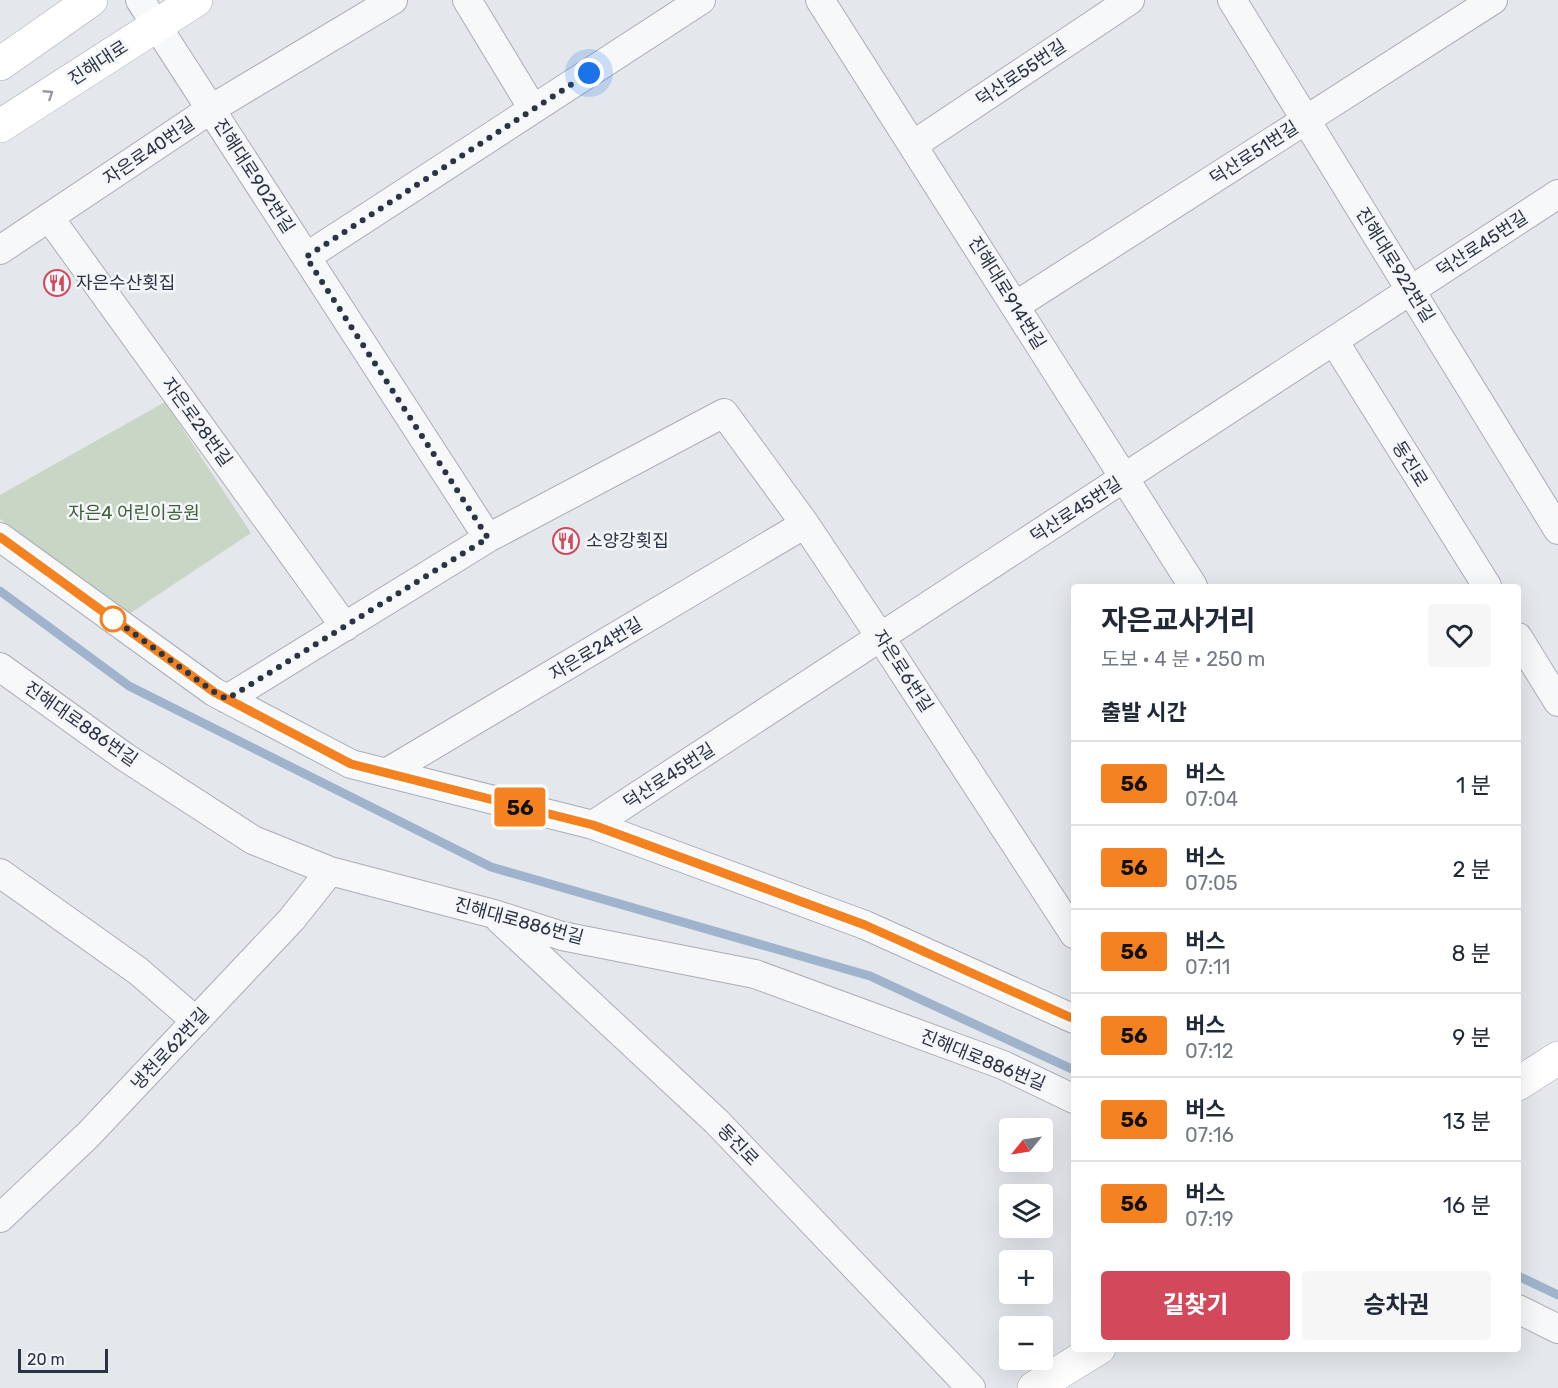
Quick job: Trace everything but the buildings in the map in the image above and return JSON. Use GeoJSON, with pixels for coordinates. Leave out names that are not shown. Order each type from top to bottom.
{"type":"FeatureCollection","features":[{"type":"Feature","properties":{"kind":"main road"},"geometry":{"type":"LineString","coordinates":[[0,64],[91,0]]}},
{"type":"Feature","properties":{"kind":"main road","name":"진해대로"},"geometry":{"type":"LineString","coordinates":[[0,126],[148,13],[196,0]]}},
{"type":"Feature","properties":{"kind":"main road"},"geometry":{"type":"LineString","coordinates":[[1521,1081],[1558,1058]]}},
{"type":"Feature","properties":{"kind":"main road"},"geometry":{"type":"LineString","coordinates":[[1034,1388],[1092,1352]]}},
{"type":"Feature","properties":{"kind":"street","name":"자은로40번길"},"geometry":{"type":"LineString","coordinates":[[0,250],[211,110],[393,0]]}},
{"type":"Feature","properties":{"kind":"street"},"geometry":{"type":"LineString","coordinates":[[466,0],[533,109]]}},
{"type":"Feature","properties":{"kind":"street"},"geometry":{"type":"LineString","coordinates":[[306,257],[700,0]]}},
{"type":"Feature","properties":{"kind":"street","name":"진해대로914번길"},"geometry":{"type":"LineString","coordinates":[[820,0],[1192,584]]}},
{"type":"Feature","properties":{"kind":"street","name":"덕산로55번길"},"geometry":{"type":"LineString","coordinates":[[912,145],[1130,0]]}},
{"type":"Feature","properties":{"kind":"street","name":"진해대로922번길"},"geometry":{"type":"LineString","coordinates":[[1232,0],[1558,530]]}},
{"type":"Feature","properties":{"kind":"street","name":"덕산로51번길"},"geometry":{"type":"LineString","coordinates":[[1015,306],[1493,0]]}},
{"type":"Feature","properties":{"kind":"street","name":"진해대로902번길"},"geometry":{"type":"LineString","coordinates":[[148,13],[488,538]]}},
{"type":"Feature","properties":{"kind":"street","name":"덕산로45번길"},"geometry":{"type":"LineString","coordinates":[[593,825],[1558,194]]}},
{"type":"Feature","properties":{"kind":"street","name":"자은로28번길"},"geometry":{"type":"LineString","coordinates":[[49,217],[345,627]]}},
{"type":"Feature","properties":{"kind":"street","name":"동진로"},"geometry":{"type":"LineString","coordinates":[[1334,341],[1485,584]]}},
{"type":"Feature","properties":{"kind":"street","name":"자은로6번길"},"geometry":{"type":"LineString","coordinates":[[488,538],[724,413],[805,524],[1071,929]]}},
{"type":"Feature","properties":{"kind":"street","name":"자은로24번길"},"geometry":{"type":"LineString","coordinates":[[386,773],[805,524]]}},
{"type":"Feature","properties":{"kind":"street"},"geometry":{"type":"LineString","coordinates":[[0,537],[214,692],[351,764],[593,825],[865,925],[1071,1018]]}},
{"type":"Feature","properties":{"kind":"street"},"geometry":{"type":"LineString","coordinates":[[227,699],[488,538]]}},
{"type":"Feature","properties":{"kind":"street"},"geometry":{"type":"LineString","coordinates":[[1521,642],[1558,702]]}},
{"type":"Feature","properties":{"kind":"street","name":"진해대로886번길"},"geometry":{"type":"LineString","coordinates":[[0,667],[125,757],[253,840],[330,871],[494,914],[562,936],[755,974],[1003,1065],[1071,1098]]}},
{"type":"Feature","properties":{"kind":"street","name":"냉천로62번길"},"geometry":{"type":"LineString","coordinates":[[0,1218],[88,1135],[292,919],[330,871]]}},
{"type":"Feature","properties":{"kind":"street"},"geometry":{"type":"LineString","coordinates":[[0,873],[138,970],[196,1021]]}},
{"type":"Feature","properties":{"kind":"street","name":"동진로"},"geometry":{"type":"LineString","coordinates":[[494,914],[717,1122],[971,1388]]}},
{"type":"Feature","properties":{"kind":"street"},"geometry":{"type":"LineString","coordinates":[[1521,1310],[1558,1329]]}},
{"type":"Feature","properties":{"kind":"green space","name":"자은4 어린이공원"},"geometry":{"type":"Polygon","coordinates":[[[165,402],[251,533],[129,614],[0,519],[0,495],[165,402]]]}},
{"type":"Feature","properties":{"kind":"waterway"},"geometry":{"type":"LineString","coordinates":[[0,591],[129,686],[491,867],[870,976],[1071,1069]]}},
{"type":"Feature","properties":{"kind":"waterway"},"geometry":{"type":"LineString","coordinates":[[1521,1277],[1558,1295]]}},
{"type":"Feature","properties":{"kind":"bus line","name":"56"},"geometry":{"type":"LineString","coordinates":[[0,537],[214,692],[351,764],[593,825],[865,925],[1071,1018]]}},
{"type":"Feature","properties":{"kind":"place","name":"자은수산횟집"},"geometry":{"type":"Point","coordinates":[57,283]}},
{"type":"Feature","properties":{"kind":"place","name":"소양강횟집"},"geometry":{"type":"Point","coordinates":[566,541]}},
{"type":"Feature","properties":{"kind":"route"},"geometry":{"type":"LineString","coordinates":[[113,619],[107,614],[214,692],[227,699],[488,538],[306,257],[589,73]]}}]}
